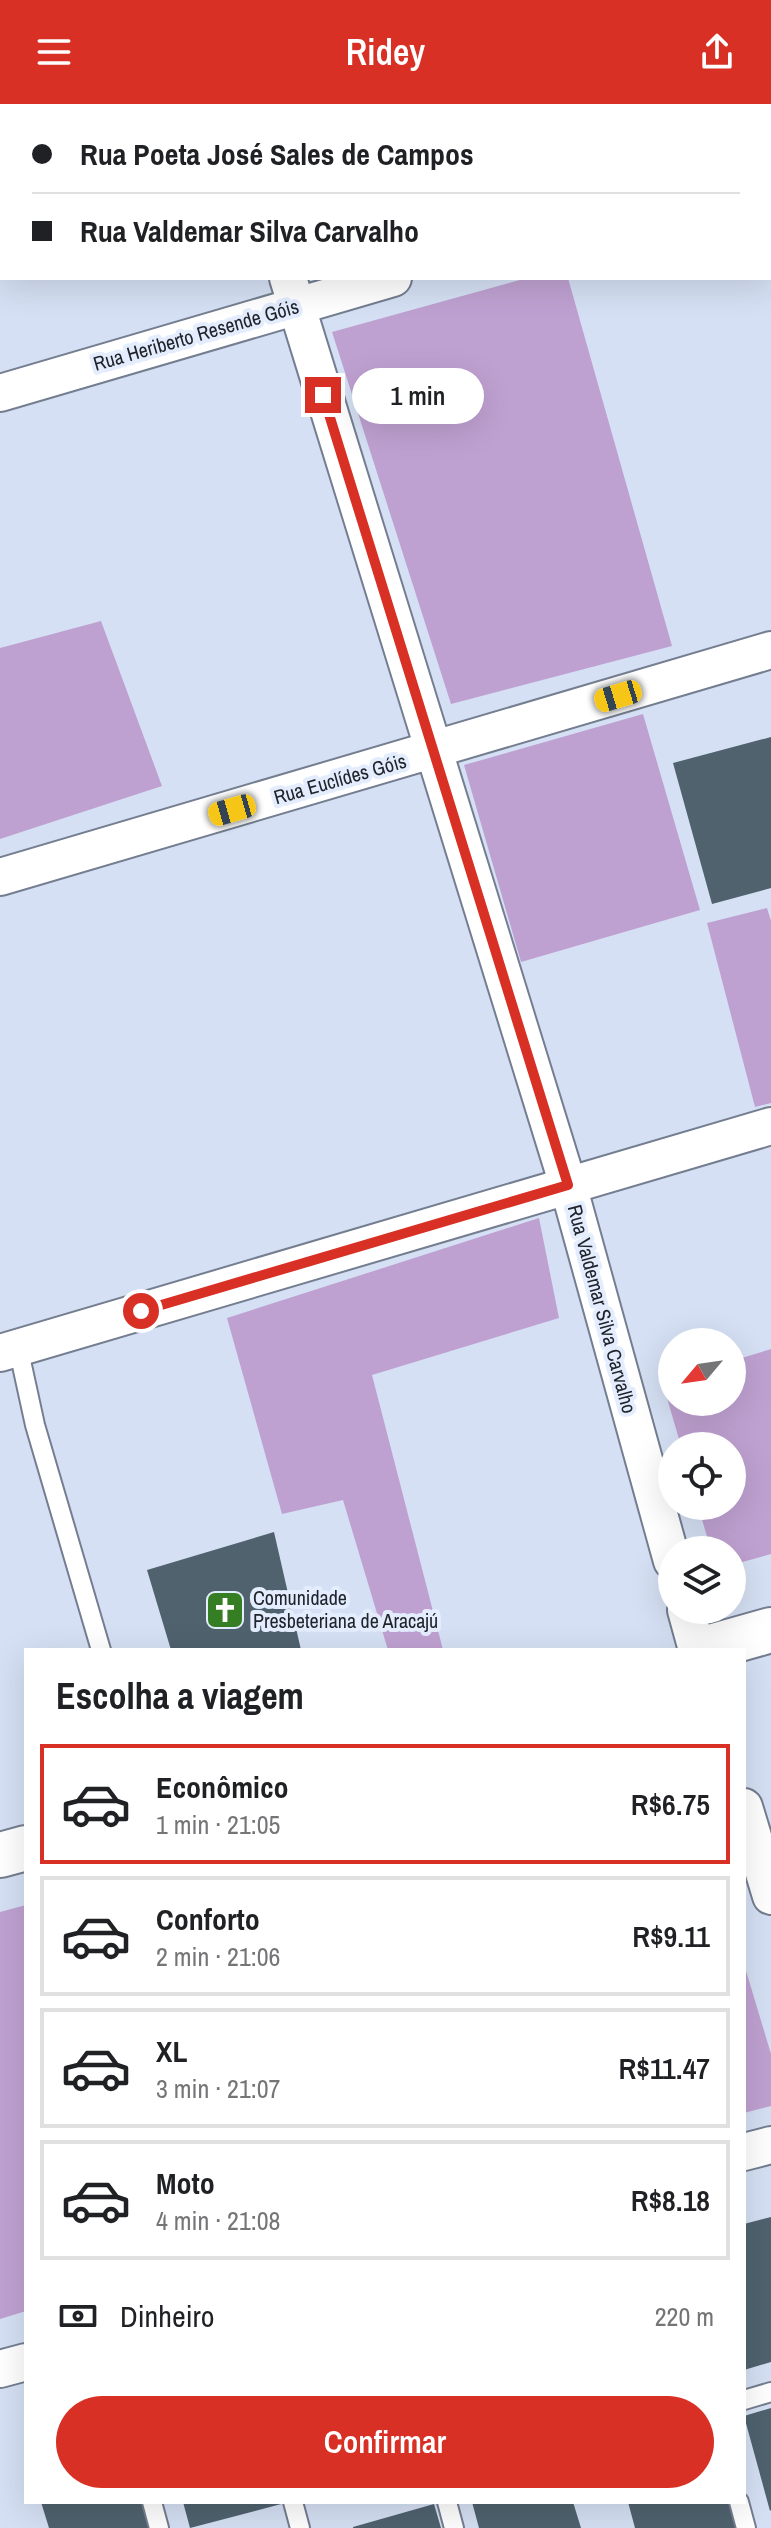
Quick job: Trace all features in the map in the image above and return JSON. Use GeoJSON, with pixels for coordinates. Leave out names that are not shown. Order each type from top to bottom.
{"type":"FeatureCollection","features":[{"type":"Feature","properties":{"kind":"street","name":"Rua Heriberto Resende Góis"},"geometry":{"type":"LineString","coordinates":[[0,393],[292,292],[379,280]]}},
{"type":"Feature","properties":{"kind":"street","name":"Rua Valdemar Silva Carvalho"},"geometry":{"type":"LineString","coordinates":[[292,292],[568,1185],[665,1536]]}},
{"type":"Feature","properties":{"kind":"street","name":"Rua Euclídes Góis"},"geometry":{"type":"LineString","coordinates":[[0,877],[771,650]]}},
{"type":"Feature","properties":{"kind":"street"},"geometry":{"type":"LineString","coordinates":[[9,1350],[771,1126]]}},
{"type":"Feature","properties":{"kind":"street"},"geometry":{"type":"LineString","coordinates":[[690,1624],[697,1648]]}},
{"type":"Feature","properties":{"kind":"street"},"geometry":{"type":"LineString","coordinates":[[705,1648],[771,1630]]}},
{"type":"Feature","properties":{"kind":"street"},"geometry":{"type":"LineString","coordinates":[[746,1814],[771,1896]]}},
{"type":"Feature","properties":{"kind":"street"},"geometry":{"type":"LineString","coordinates":[[0,1855],[24,1849]]}},
{"type":"Feature","properties":{"kind":"street"},"geometry":{"type":"LineString","coordinates":[[746,2151],[771,2145]]}},
{"type":"Feature","properties":{"kind":"street"},"geometry":{"type":"LineString","coordinates":[[0,2369],[24,2363]]}},
{"type":"Feature","properties":{"kind":"lane"},"geometry":{"type":"LineString","coordinates":[[9,1350],[35,1425],[100,1648]]}},
{"type":"Feature","properties":{"kind":"lane"},"geometry":{"type":"LineString","coordinates":[[746,2399],[771,2392]]}},
{"type":"Feature","properties":{"kind":"lane"},"geometry":{"type":"LineString","coordinates":[[153,2504],[159,2528]]}},
{"type":"Feature","properties":{"kind":"lane"},"geometry":{"type":"LineString","coordinates":[[294,2504],[300,2528]]}},
{"type":"Feature","properties":{"kind":"lane"},"geometry":{"type":"LineString","coordinates":[[448,2504],[454,2528]]}},
{"type":"Feature","properties":{"kind":"lane"},"geometry":{"type":"LineString","coordinates":[[740,2504],[746,2528]]}},
{"type":"Feature","properties":{"kind":"shaded area"},"geometry":{"type":"Polygon","coordinates":[[[520,280],[569,280],[672,646],[451,704],[332,332],[520,280]]]}},
{"type":"Feature","properties":{"kind":"shaded area"},"geometry":{"type":"Polygon","coordinates":[[[101,621],[162,786],[0,839],[0,648],[101,621]]]}},
{"type":"Feature","properties":{"kind":"shaded area"},"geometry":{"type":"Polygon","coordinates":[[[643,714],[700,910],[521,962],[464,765],[643,714]]]}},
{"type":"Feature","properties":{"kind":"shaded area"},"geometry":{"type":"Polygon","coordinates":[[[767,908],[771,921],[771,1103],[755,1107],[707,923],[767,908]]]}},
{"type":"Feature","properties":{"kind":"shaded area"},"geometry":{"type":"Polygon","coordinates":[[[539,1218],[559,1318],[372,1375],[442,1648],[387,1648],[343,1500],[282,1514],[227,1318],[539,1218]]]}},
{"type":"Feature","properties":{"kind":"shaded area"},"geometry":{"type":"Polygon","coordinates":[[[771,1349],[771,1554],[746,1561],[746,1536],[707,1536],[702,1520],[746,1520],[746,1432],[677,1432],[672,1416],[746,1416],[746,1357],[771,1349]]]}},
{"type":"Feature","properties":{"kind":"shaded area"},"geometry":{"type":"Polygon","coordinates":[[[24,1906],[24,2312],[0,2319],[0,1912],[24,1906]]]}},
{"type":"Feature","properties":{"kind":"shaded area"},"geometry":{"type":"Polygon","coordinates":[[[746,1971],[771,2054],[771,2106],[746,2112],[746,1971]]]}},
{"type":"Feature","properties":{"kind":"building"},"geometry":{"type":"Polygon","coordinates":[[[771,737],[771,888],[712,904],[673,763],[771,737]]]}},
{"type":"Feature","properties":{"kind":"building","name":"Comunidade Presbeteriana de Aracajú"},"geometry":{"type":"Polygon","coordinates":[[[274,1532],[301,1648],[170,1648],[147,1570],[274,1532]]]}},
{"type":"Feature","properties":{"kind":"building"},"geometry":{"type":"Polygon","coordinates":[[[771,2217],[771,2362],[746,2369],[746,2223],[771,2217]]]}},
{"type":"Feature","properties":{"kind":"building"},"geometry":{"type":"Polygon","coordinates":[[[771,2408],[770,2511],[746,2423],[746,2415],[771,2408]]]}},
{"type":"Feature","properties":{"kind":"building"},"geometry":{"type":"Polygon","coordinates":[[[42,2504],[144,2504],[151,2528],[49,2528],[42,2504]]]}},
{"type":"Feature","properties":{"kind":"building"},"geometry":{"type":"Polygon","coordinates":[[[184,2504],[281,2504],[190,2528],[184,2504]]]}},
{"type":"Feature","properties":{"kind":"building"},"geometry":{"type":"Polygon","coordinates":[[[434,2504],[441,2528],[353,2528],[353,2527],[434,2504]]]}},
{"type":"Feature","properties":{"kind":"building"},"geometry":{"type":"Polygon","coordinates":[[[473,2504],[574,2504],[581,2528],[479,2528],[473,2504]]]}},
{"type":"Feature","properties":{"kind":"building"},"geometry":{"type":"Polygon","coordinates":[[[629,2504],[731,2504],[737,2528],[635,2528],[629,2504]]]}},
{"type":"Feature","properties":{"kind":"place","name":"Comunidade Presbeteriana de Aracajú"},"geometry":{"type":"Point","coordinates":[225,1610]}},
{"type":"Feature","properties":{"kind":"route"},"geometry":{"type":"LineString","coordinates":[[141,1311],[568,1185],[323,395]]}}]}
